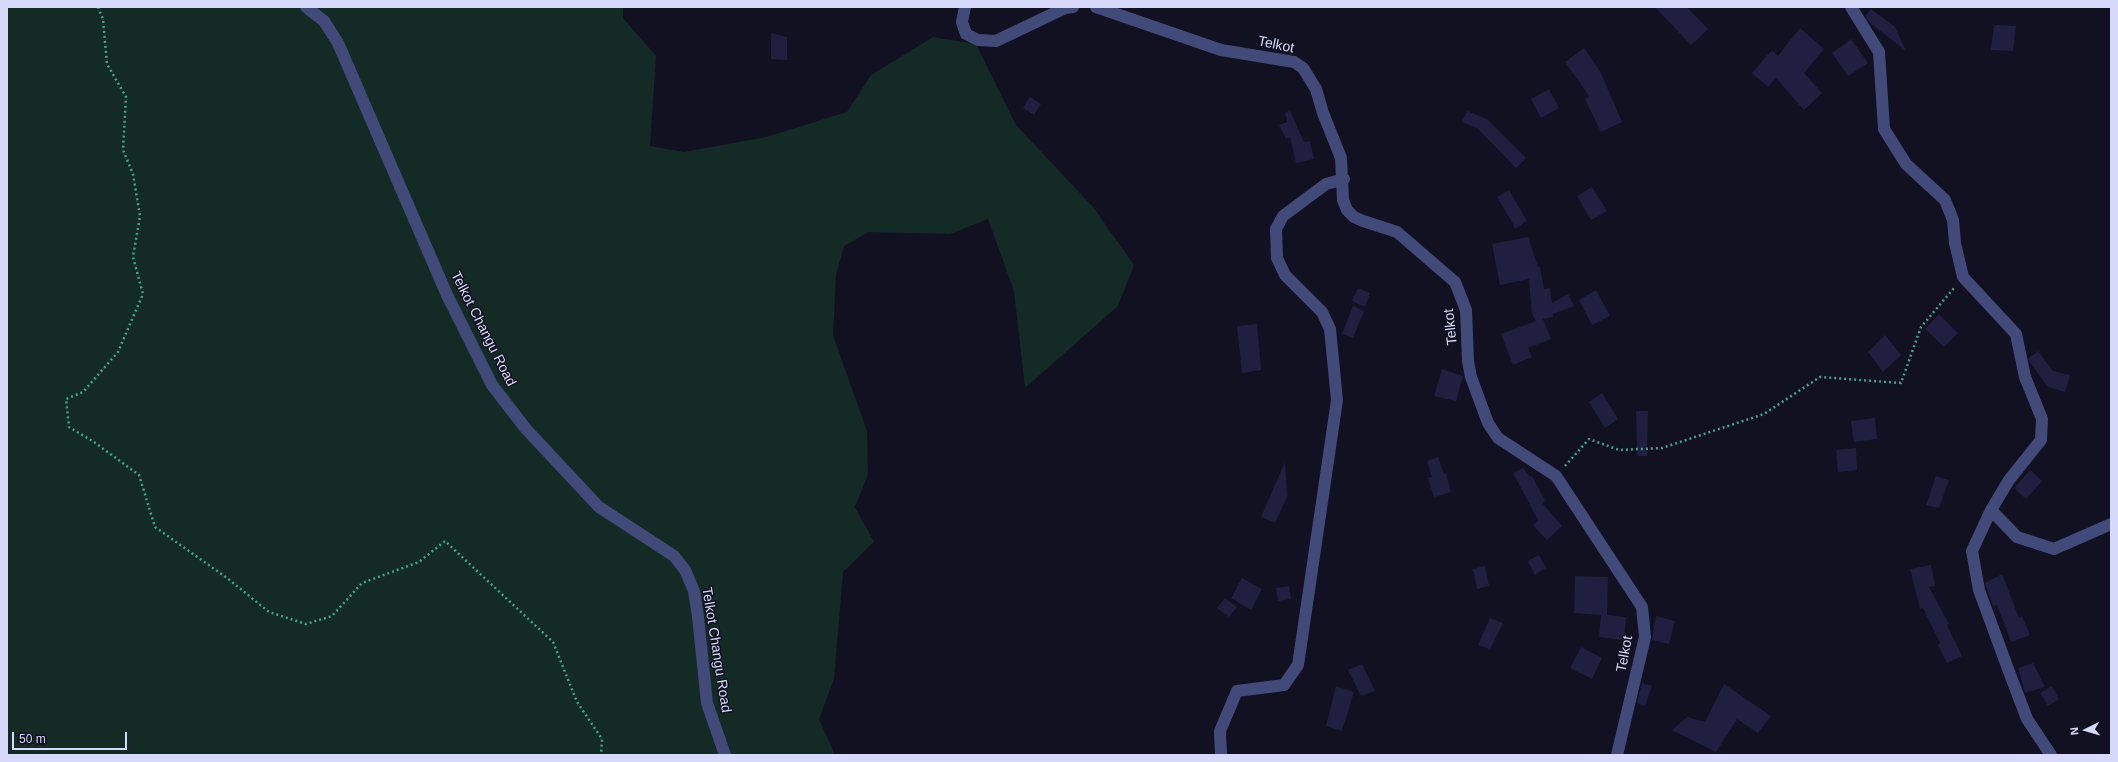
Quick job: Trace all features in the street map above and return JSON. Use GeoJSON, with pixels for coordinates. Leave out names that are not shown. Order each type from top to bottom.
{"type":"FeatureCollection","features":[{"type":"Feature","properties":{"kind":"street","name":"Telkot Changu Road"},"geometry":{"type":"LineString","coordinates":[[306,7],[324,21],[338,43],[447,295],[492,385],[526,429],[599,507],[674,556],[685,570],[694,591],[707,703],[715,731],[725,755]]}},
{"type":"Feature","properties":{"kind":"street"},"geometry":{"type":"LineString","coordinates":[[965,7],[962,22],[966,34],[978,40],[996,41],[1065,8],[1073,7]]}},
{"type":"Feature","properties":{"kind":"street","name":"Telkot"},"geometry":{"type":"LineString","coordinates":[[1096,7],[1221,50],[1294,62],[1303,68],[1316,89],[1323,113],[1341,158],[1344,179],[1343,200],[1347,210],[1354,217],[1363,221],[1397,232],[1455,282],[1466,310],[1468,361],[1471,377],[1488,423],[1498,438],[1556,476],[1642,607],[1645,637],[1617,755]]}},
{"type":"Feature","properties":{"kind":"street"},"geometry":{"type":"LineString","coordinates":[[1851,7],[1879,52],[1884,129],[1906,164],[1945,200],[1953,220],[1955,243],[1963,278],[2016,334],[2024,377],[2042,419],[2041,440],[2010,480],[1991,510],[1972,551],[1979,590],[2027,719],[2052,755]]}},
{"type":"Feature","properties":{"kind":"street"},"geometry":{"type":"LineString","coordinates":[[1221,755],[1220,731],[1237,691],[1284,685],[1298,665],[1337,400],[1330,329],[1322,312],[1285,275],[1277,258],[1276,229],[1282,216],[1326,184],[1344,179]]}},
{"type":"Feature","properties":{"kind":"street"},"geometry":{"type":"LineString","coordinates":[[1991,510],[2017,537],[2054,549],[2111,524]]}},
{"type":"Feature","properties":{"kind":"path"},"geometry":{"type":"LineString","coordinates":[[98,7],[103,19],[107,64],[126,97],[123,150],[133,174],[140,216],[133,257],[143,294],[118,352],[83,392],[66,399],[69,427],[94,442],[138,475],[155,527],[226,578],[269,612],[306,624],[332,616],[362,583],[419,562],[445,541],[554,642],[577,702],[602,739],[601,755]]}},
{"type":"Feature","properties":{"kind":"path"},"geometry":{"type":"LineString","coordinates":[[1556,476],[1589,439],[1619,450],[1662,448],[1764,414],[1820,377],[1901,383],[1921,327],[1963,278]]}},
{"type":"Feature","properties":{"kind":"green space"},"geometry":{"type":"Polygon","coordinates":[[[7,7],[623,7],[623,18],[656,56],[650,146],[684,152],[766,137],[847,112],[871,75],[933,37],[976,44],[1016,125],[1093,207],[1134,265],[1118,306],[1025,388],[1014,291],[988,219],[950,234],[869,232],[844,246],[836,275],[833,335],[867,431],[868,474],[855,507],[874,542],[843,572],[834,679],[819,719],[835,755],[7,755],[7,7]]]}},
{"type":"Feature","properties":{"kind":"building"},"geometry":{"type":"Polygon","coordinates":[[[1655,7],[1687,7],[1708,29],[1691,45],[1655,7]]]}},
{"type":"Feature","properties":{"kind":"building"},"geometry":{"type":"Polygon","coordinates":[[[1871,9],[1895,27],[1906,51],[1869,22],[1865,16],[1871,9]]]}},
{"type":"Feature","properties":{"kind":"building"},"geometry":{"type":"Polygon","coordinates":[[[1994,25],[2016,26],[2013,51],[1991,50],[1994,25]]]}},
{"type":"Feature","properties":{"kind":"building"},"geometry":{"type":"Polygon","coordinates":[[[1800,28],[1824,49],[1804,73],[1822,93],[1804,110],[1776,78],[1768,87],[1752,73],[1772,50],[1778,56],[1800,28]]]}},
{"type":"Feature","properties":{"kind":"building"},"geometry":{"type":"Polygon","coordinates":[[[771,33],[787,37],[787,60],[771,59],[771,33]]]}},
{"type":"Feature","properties":{"kind":"building"},"geometry":{"type":"Polygon","coordinates":[[[1851,39],[1868,63],[1848,76],[1832,53],[1851,39]]]}},
{"type":"Feature","properties":{"kind":"building"},"geometry":{"type":"Polygon","coordinates":[[[1584,48],[1600,71],[1622,122],[1601,132],[1585,99],[1589,96],[1565,62],[1584,48]]]}},
{"type":"Feature","properties":{"kind":"building"},"geometry":{"type":"Polygon","coordinates":[[[1549,89],[1559,108],[1541,118],[1531,99],[1549,89]]]}},
{"type":"Feature","properties":{"kind":"building"},"geometry":{"type":"Polygon","coordinates":[[[1030,97],[1041,104],[1034,115],[1023,108],[1030,97]]]}},
{"type":"Feature","properties":{"kind":"building"},"geometry":{"type":"Polygon","coordinates":[[[1290,111],[1304,142],[1310,141],[1314,159],[1296,163],[1290,137],[1286,139],[1279,125],[1287,122],[1285,113],[1290,111]]]}},
{"type":"Feature","properties":{"kind":"building"},"geometry":{"type":"Polygon","coordinates":[[[1467,111],[1487,119],[1526,158],[1516,168],[1477,128],[1462,122],[1467,111]]]}},
{"type":"Feature","properties":{"kind":"building"},"geometry":{"type":"Polygon","coordinates":[[[1592,187],[1607,211],[1591,220],[1577,196],[1592,187]]]}},
{"type":"Feature","properties":{"kind":"building"},"geometry":{"type":"Polygon","coordinates":[[[1509,190],[1527,221],[1515,229],[1497,197],[1509,190]]]}},
{"type":"Feature","properties":{"kind":"building"},"geometry":{"type":"Polygon","coordinates":[[[1528,237],[1538,267],[1540,267],[1544,289],[1550,288],[1552,303],[1568,294],[1574,306],[1553,314],[1553,317],[1543,319],[1551,339],[1528,348],[1532,357],[1513,365],[1501,334],[1536,321],[1532,314],[1529,279],[1500,285],[1492,244],[1528,237]]]}},
{"type":"Feature","properties":{"kind":"building"},"geometry":{"type":"Polygon","coordinates":[[[1358,288],[1370,293],[1365,307],[1352,301],[1358,288]]]}},
{"type":"Feature","properties":{"kind":"building"},"geometry":{"type":"Polygon","coordinates":[[[1596,290],[1610,316],[1592,325],[1579,300],[1596,290]]]}},
{"type":"Feature","properties":{"kind":"building"},"geometry":{"type":"Polygon","coordinates":[[[1353,306],[1364,311],[1353,338],[1342,334],[1353,306]]]}},
{"type":"Feature","properties":{"kind":"building"},"geometry":{"type":"Polygon","coordinates":[[[1939,314],[1958,333],[1944,347],[1925,329],[1939,314]]]}},
{"type":"Feature","properties":{"kind":"building"},"geometry":{"type":"Polygon","coordinates":[[[1257,324],[1261,370],[1242,373],[1237,326],[1257,324]]]}},
{"type":"Feature","properties":{"kind":"building"},"geometry":{"type":"Polygon","coordinates":[[[1885,335],[1901,355],[1883,372],[1868,352],[1885,335]]]}},
{"type":"Feature","properties":{"kind":"building"},"geometry":{"type":"Polygon","coordinates":[[[2038,351],[2053,371],[2070,375],[2065,392],[2048,387],[2030,363],[2029,358],[2038,351]]]}},
{"type":"Feature","properties":{"kind":"building"},"geometry":{"type":"Polygon","coordinates":[[[1442,369],[1463,376],[1456,401],[1434,396],[1442,369]]]}},
{"type":"Feature","properties":{"kind":"building"},"geometry":{"type":"Polygon","coordinates":[[[1602,393],[1618,419],[1605,428],[1589,402],[1602,393]]]}},
{"type":"Feature","properties":{"kind":"building"},"geometry":{"type":"Polygon","coordinates":[[[1636,411],[1648,411],[1647,456],[1637,456],[1636,411]]]}},
{"type":"Feature","properties":{"kind":"building"},"geometry":{"type":"Polygon","coordinates":[[[1875,418],[1877,439],[1854,442],[1851,421],[1875,418]]]}},
{"type":"Feature","properties":{"kind":"building"},"geometry":{"type":"Polygon","coordinates":[[[1856,448],[1857,470],[1838,472],[1836,450],[1856,448]]]}},
{"type":"Feature","properties":{"kind":"building"},"geometry":{"type":"Polygon","coordinates":[[[1438,457],[1444,474],[1446,473],[1451,492],[1434,497],[1428,478],[1432,477],[1427,461],[1438,457]]]}},
{"type":"Feature","properties":{"kind":"building"},"geometry":{"type":"Polygon","coordinates":[[[1285,462],[1287,497],[1275,523],[1261,517],[1285,462]]]}},
{"type":"Feature","properties":{"kind":"building"},"geometry":{"type":"Polygon","coordinates":[[[1523,468],[1530,477],[1532,476],[1545,501],[1542,503],[1562,526],[1547,540],[1533,525],[1538,520],[1513,473],[1523,468]]]}},
{"type":"Feature","properties":{"kind":"building"},"geometry":{"type":"Polygon","coordinates":[[[2030,470],[2042,481],[2026,499],[2014,488],[2030,470]]]}},
{"type":"Feature","properties":{"kind":"building"},"geometry":{"type":"Polygon","coordinates":[[[1936,476],[1949,480],[1939,508],[1926,505],[1936,476]]]}},
{"type":"Feature","properties":{"kind":"building"},"geometry":{"type":"Polygon","coordinates":[[[1539,555],[1546,568],[1535,575],[1528,561],[1539,555]]]}},
{"type":"Feature","properties":{"kind":"building"},"geometry":{"type":"Polygon","coordinates":[[[1931,565],[1935,586],[1929,587],[1949,624],[1947,625],[1962,656],[1947,663],[1938,645],[1940,643],[1923,608],[1920,609],[1910,569],[1931,565]]]}},
{"type":"Feature","properties":{"kind":"building"},"geometry":{"type":"Polygon","coordinates":[[[1485,566],[1489,586],[1477,589],[1473,569],[1485,566]]]}},
{"type":"Feature","properties":{"kind":"building"},"geometry":{"type":"Polygon","coordinates":[[[2002,574],[2019,618],[2022,616],[2030,635],[2011,642],[1997,605],[1993,606],[1985,583],[2002,574]]]}},
{"type":"Feature","properties":{"kind":"building"},"geometry":{"type":"Polygon","coordinates":[[[1575,576],[1608,577],[1607,615],[1626,617],[1624,640],[1599,637],[1601,615],[1574,613],[1575,576]]]}},
{"type":"Feature","properties":{"kind":"building"},"geometry":{"type":"Polygon","coordinates":[[[1242,578],[1262,589],[1251,610],[1231,598],[1242,578]]]}},
{"type":"Feature","properties":{"kind":"building"},"geometry":{"type":"Polygon","coordinates":[[[1289,586],[1291,599],[1278,601],[1276,588],[1289,586]]]}},
{"type":"Feature","properties":{"kind":"building"},"geometry":{"type":"Polygon","coordinates":[[[1225,598],[1237,607],[1229,617],[1217,608],[1225,598]]]}},
{"type":"Feature","properties":{"kind":"building"},"geometry":{"type":"Polygon","coordinates":[[[1656,616],[1675,621],[1669,644],[1652,640],[1656,616]]]}},
{"type":"Feature","properties":{"kind":"building"},"geometry":{"type":"Polygon","coordinates":[[[1490,618],[1503,623],[1490,649],[1478,645],[1490,618]]]}},
{"type":"Feature","properties":{"kind":"building"},"geometry":{"type":"Polygon","coordinates":[[[1581,647],[1602,658],[1592,679],[1570,668],[1581,647]]]}},
{"type":"Feature","properties":{"kind":"building"},"geometry":{"type":"Polygon","coordinates":[[[2033,663],[2045,687],[2025,693],[2018,668],[2033,663]]]}},
{"type":"Feature","properties":{"kind":"building"},"geometry":{"type":"Polygon","coordinates":[[[1362,664],[1375,691],[1361,696],[1348,670],[1362,664]]]}},
{"type":"Feature","properties":{"kind":"building"},"geometry":{"type":"Polygon","coordinates":[[[1642,683],[1652,686],[1645,706],[1637,703],[1642,683]]]}},
{"type":"Feature","properties":{"kind":"building"},"geometry":{"type":"Polygon","coordinates":[[[1724,684],[1771,716],[1758,733],[1737,719],[1716,752],[1672,730],[1687,717],[1705,722],[1724,684]]]}},
{"type":"Feature","properties":{"kind":"building"},"geometry":{"type":"Polygon","coordinates":[[[1336,686],[1354,692],[1342,731],[1326,726],[1336,686]]]}},
{"type":"Feature","properties":{"kind":"building"},"geometry":{"type":"Polygon","coordinates":[[[2052,686],[2059,699],[2048,706],[2040,693],[2052,686]]]}}]}
